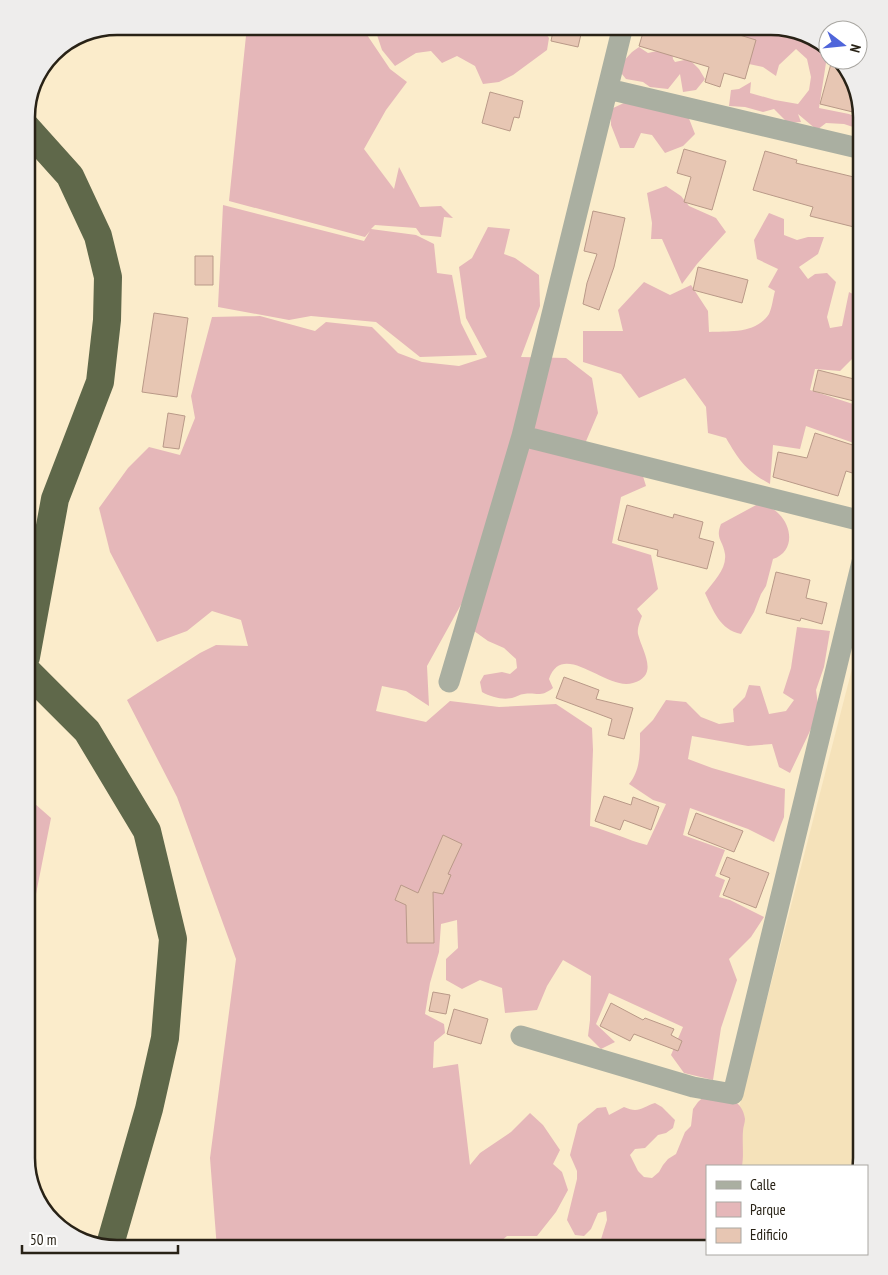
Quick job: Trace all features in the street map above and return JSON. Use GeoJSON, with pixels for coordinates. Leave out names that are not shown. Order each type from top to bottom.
{"type":"FeatureCollection","features":[{"type":"Feature","properties":{"kind":"highway"},"geometry":{"type":"LineString","coordinates":[[35,137],[70,176],[98,236],[108,277],[107,320],[100,382],[55,500],[35,608]]}},
{"type":"Feature","properties":{"kind":"highway"},"geometry":{"type":"LineString","coordinates":[[35,679],[87,731],[147,831],[173,939],[165,1038],[150,1109],[111,1240]]}},
{"type":"Feature","properties":{"kind":"street"},"geometry":{"type":"LineString","coordinates":[[449,682],[522,436],[621,35]]}},
{"type":"Feature","properties":{"kind":"street"},"geometry":{"type":"LineString","coordinates":[[608,89],[853,148]]}},
{"type":"Feature","properties":{"kind":"street"},"geometry":{"type":"LineString","coordinates":[[522,436],[853,519]]}},
{"type":"Feature","properties":{"kind":"street"},"geometry":{"type":"LineString","coordinates":[[522,1036],[693,1087],[733,1094],[853,599]]}},
{"type":"Feature","properties":{"kind":"shaded area"},"geometry":{"type":"Polygon","coordinates":[[[853,665],[852,1165],[724,1165],[853,665]]]}},
{"type":"Feature","properties":{"kind":"green space"},"geometry":{"type":"Polygon","coordinates":[[[246,35],[367,35],[390,69],[407,82],[386,110],[364,149],[394,189],[399,167],[420,207],[441,206],[453,218],[444,217],[441,237],[421,235],[416,228],[375,225],[371,229],[416,235],[434,244],[437,273],[452,275],[461,323],[477,355],[420,357],[376,322],[311,316],[289,320],[218,307],[223,205],[364,241],[370,231],[365,237],[229,201],[246,35]]]}},
{"type":"Feature","properties":{"kind":"green space"},"geometry":{"type":"Polygon","coordinates":[[[377,35],[547,35],[549,38],[547,50],[513,75],[499,82],[483,84],[475,66],[457,56],[442,63],[431,51],[416,53],[395,66],[382,50],[377,35]]]}},
{"type":"Feature","properties":{"kind":"green space"},"geometry":{"type":"Polygon","coordinates":[[[737,35],[777,35],[803,41],[812,46],[818,50],[818,70],[825,70],[819,108],[853,115],[853,127],[844,124],[826,123],[817,130],[798,114],[801,122],[788,123],[774,109],[763,112],[745,107],[729,106],[731,90],[739,89],[751,82],[750,93],[798,104],[809,90],[811,77],[807,59],[796,49],[779,65],[776,76],[763,67],[749,64],[738,41],[737,35]]]}},
{"type":"Feature","properties":{"kind":"green space"},"geometry":{"type":"Polygon","coordinates":[[[639,47],[648,53],[672,51],[675,62],[689,59],[699,69],[705,79],[696,90],[683,92],[680,74],[668,89],[650,87],[643,82],[626,79],[617,68],[639,47]]]}},
{"type":"Feature","properties":{"kind":"green space"},"geometry":{"type":"Polygon","coordinates":[[[626,102],[688,116],[695,134],[683,146],[665,153],[652,135],[641,133],[634,148],[620,148],[611,125],[611,109],[626,102]]]}},
{"type":"Feature","properties":{"kind":"green space"},"geometry":{"type":"Polygon","coordinates":[[[666,186],[681,196],[689,206],[716,218],[726,232],[682,284],[662,239],[651,239],[652,223],[647,193],[666,186]]]}},
{"type":"Feature","properties":{"kind":"green space"},"geometry":{"type":"Polygon","coordinates":[[[769,213],[784,219],[784,235],[797,240],[808,237],[824,237],[818,254],[799,267],[808,279],[815,274],[827,273],[836,282],[827,317],[830,328],[842,326],[849,292],[853,294],[853,358],[840,371],[815,369],[810,390],[853,404],[853,443],[806,426],[800,449],[773,445],[770,484],[744,464],[726,438],[708,433],[706,407],[685,378],[639,398],[621,374],[583,362],[583,331],[623,331],[618,310],[644,282],[670,295],[691,285],[708,311],[709,332],[742,330],[757,325],[770,312],[775,291],[768,287],[778,269],[757,259],[754,240],[769,213]]]}},
{"type":"Feature","properties":{"kind":"green space"},"geometry":{"type":"Polygon","coordinates":[[[488,227],[510,229],[504,254],[515,258],[539,275],[540,306],[521,357],[566,358],[592,378],[598,413],[584,446],[642,473],[646,486],[621,497],[612,543],[651,555],[658,589],[637,609],[642,616],[638,627],[638,634],[648,668],[646,674],[641,679],[633,683],[622,684],[575,665],[564,664],[556,668],[549,679],[553,688],[545,693],[522,694],[508,699],[489,695],[482,692],[480,682],[484,675],[502,672],[510,674],[517,668],[516,659],[504,648],[488,641],[474,631],[463,601],[427,666],[429,706],[406,691],[382,686],[376,711],[426,722],[450,701],[499,707],[556,704],[592,728],[590,826],[647,845],[666,804],[653,800],[629,784],[638,766],[640,733],[653,720],[666,700],[686,702],[701,717],[719,724],[734,722],[733,709],[745,697],[749,685],[760,686],[769,714],[786,711],[794,700],[783,693],[791,668],[797,627],[830,631],[824,667],[816,690],[819,712],[790,773],[779,767],[772,744],[748,746],[692,736],[688,759],[712,768],[785,789],[784,817],[774,842],[748,829],[690,808],[683,835],[725,850],[715,876],[725,880],[719,897],[730,900],[764,917],[751,937],[729,959],[737,980],[721,1028],[713,1080],[684,1073],[671,1055],[683,1027],[609,993],[596,1024],[615,1042],[601,1049],[588,1036],[591,976],[563,960],[547,986],[537,1010],[505,1013],[502,988],[480,980],[462,989],[446,980],[446,959],[458,948],[457,920],[441,924],[439,952],[430,983],[425,1014],[444,1024],[445,1033],[434,1042],[433,1068],[458,1064],[470,1165],[480,1153],[511,1132],[530,1113],[543,1125],[560,1150],[553,1164],[562,1172],[568,1190],[556,1212],[537,1236],[507,1236],[502,1240],[216,1240],[210,1158],[236,959],[177,797],[127,700],[200,653],[216,645],[248,646],[241,620],[212,611],[187,631],[157,642],[110,552],[99,508],[128,468],[149,447],[180,455],[195,418],[191,396],[212,317],[260,316],[315,331],[326,322],[372,327],[398,353],[422,362],[459,366],[487,357],[466,318],[459,267],[472,258],[488,227]]]}},
{"type":"Feature","properties":{"kind":"green space"},"geometry":{"type":"Polygon","coordinates":[[[758,504],[772,509],[779,514],[787,526],[789,539],[785,551],[773,559],[766,586],[741,634],[722,624],[705,593],[724,565],[725,554],[719,536],[721,524],[758,504]]]}},
{"type":"Feature","properties":{"kind":"green space"},"geometry":{"type":"Polygon","coordinates":[[[35,804],[51,818],[35,897],[35,804]]]}},
{"type":"Feature","properties":{"kind":"green space"},"geometry":{"type":"Polygon","coordinates":[[[711,1090],[737,1103],[744,1113],[745,1119],[742,1165],[706,1165],[706,1240],[601,1240],[607,1220],[606,1211],[598,1213],[591,1229],[584,1236],[575,1235],[567,1220],[577,1179],[577,1171],[570,1155],[578,1124],[597,1108],[606,1107],[609,1115],[624,1107],[637,1110],[655,1103],[662,1107],[675,1120],[673,1128],[666,1133],[658,1135],[645,1148],[635,1149],[630,1155],[638,1171],[644,1177],[652,1178],[668,1159],[676,1154],[685,1132],[691,1126],[693,1109],[711,1090]]]}},
{"type":"Feature","properties":{"kind":"building"},"geometry":{"type":"Polygon","coordinates":[[[552,35],[581,35],[578,47],[551,41],[552,35]]]}},
{"type":"Feature","properties":{"kind":"building"},"geometry":{"type":"Polygon","coordinates":[[[642,35],[740,35],[756,40],[745,79],[724,73],[720,87],[705,82],[709,67],[639,46],[642,35]]]}},
{"type":"Feature","properties":{"kind":"building"},"geometry":{"type":"Polygon","coordinates":[[[829,70],[838,70],[847,85],[853,112],[820,104],[829,70]]]}},
{"type":"Feature","properties":{"kind":"building"},"geometry":{"type":"Polygon","coordinates":[[[490,92],[523,101],[519,118],[514,117],[510,131],[482,123],[490,92]]]}},
{"type":"Feature","properties":{"kind":"building"},"geometry":{"type":"Polygon","coordinates":[[[684,149],[726,161],[712,210],[684,202],[691,177],[677,173],[684,149]]]}},
{"type":"Feature","properties":{"kind":"building"},"geometry":{"type":"Polygon","coordinates":[[[765,151],[797,160],[796,163],[853,177],[853,227],[810,216],[813,207],[753,190],[765,151]]]}},
{"type":"Feature","properties":{"kind":"building"},"geometry":{"type":"Polygon","coordinates":[[[593,211],[625,218],[614,267],[599,310],[583,304],[587,283],[597,254],[584,251],[593,211]]]}},
{"type":"Feature","properties":{"kind":"building"},"geometry":{"type":"Polygon","coordinates":[[[195,256],[213,256],[213,285],[195,285],[195,256]]]}},
{"type":"Feature","properties":{"kind":"building"},"geometry":{"type":"Polygon","coordinates":[[[698,267],[748,280],[742,303],[693,290],[698,267]]]}},
{"type":"Feature","properties":{"kind":"building"},"geometry":{"type":"Polygon","coordinates":[[[154,313],[188,318],[177,397],[142,392],[154,313]]]}},
{"type":"Feature","properties":{"kind":"building"},"geometry":{"type":"Polygon","coordinates":[[[818,370],[853,379],[853,401],[813,391],[818,370]]]}},
{"type":"Feature","properties":{"kind":"building"},"geometry":{"type":"Polygon","coordinates":[[[168,413],[185,416],[179,449],[163,447],[168,413]]]}},
{"type":"Feature","properties":{"kind":"building"},"geometry":{"type":"Polygon","coordinates":[[[815,433],[853,445],[853,473],[846,471],[838,496],[773,477],[778,452],[807,458],[815,433]]]}},
{"type":"Feature","properties":{"kind":"building"},"geometry":{"type":"Polygon","coordinates":[[[627,505],[673,518],[674,514],[703,522],[699,538],[714,542],[707,569],[657,556],[658,550],[618,540],[627,505]]]}},
{"type":"Feature","properties":{"kind":"building"},"geometry":{"type":"Polygon","coordinates":[[[776,572],[810,580],[806,598],[827,603],[822,624],[801,618],[800,621],[766,613],[776,572]]]}},
{"type":"Feature","properties":{"kind":"building"},"geometry":{"type":"Polygon","coordinates":[[[564,677],[599,690],[596,699],[633,708],[624,739],[608,735],[612,719],[556,698],[564,677]]]}},
{"type":"Feature","properties":{"kind":"building"},"geometry":{"type":"Polygon","coordinates":[[[604,796],[631,805],[633,797],[659,807],[651,830],[624,820],[620,830],[595,821],[604,796]]]}},
{"type":"Feature","properties":{"kind":"building"},"geometry":{"type":"Polygon","coordinates":[[[696,813],[743,831],[734,852],[688,834],[696,813]]]}},
{"type":"Feature","properties":{"kind":"building"},"geometry":{"type":"Polygon","coordinates":[[[443,835],[462,844],[448,874],[451,875],[443,894],[433,892],[434,943],[407,943],[406,905],[395,900],[401,885],[418,893],[443,835]]]}},
{"type":"Feature","properties":{"kind":"building"},"geometry":{"type":"Polygon","coordinates":[[[727,857],[769,873],[756,908],[723,895],[730,878],[720,874],[727,857]]]}},
{"type":"Feature","properties":{"kind":"building"},"geometry":{"type":"Polygon","coordinates":[[[433,992],[450,995],[446,1014],[429,1011],[433,992]]]}},
{"type":"Feature","properties":{"kind":"building"},"geometry":{"type":"Polygon","coordinates":[[[611,1003],[643,1020],[645,1018],[674,1029],[671,1035],[682,1041],[678,1051],[634,1034],[630,1041],[600,1026],[611,1003]]]}},
{"type":"Feature","properties":{"kind":"building"},"geometry":{"type":"Polygon","coordinates":[[[454,1009],[488,1019],[481,1044],[447,1034],[454,1009]]]}}]}
